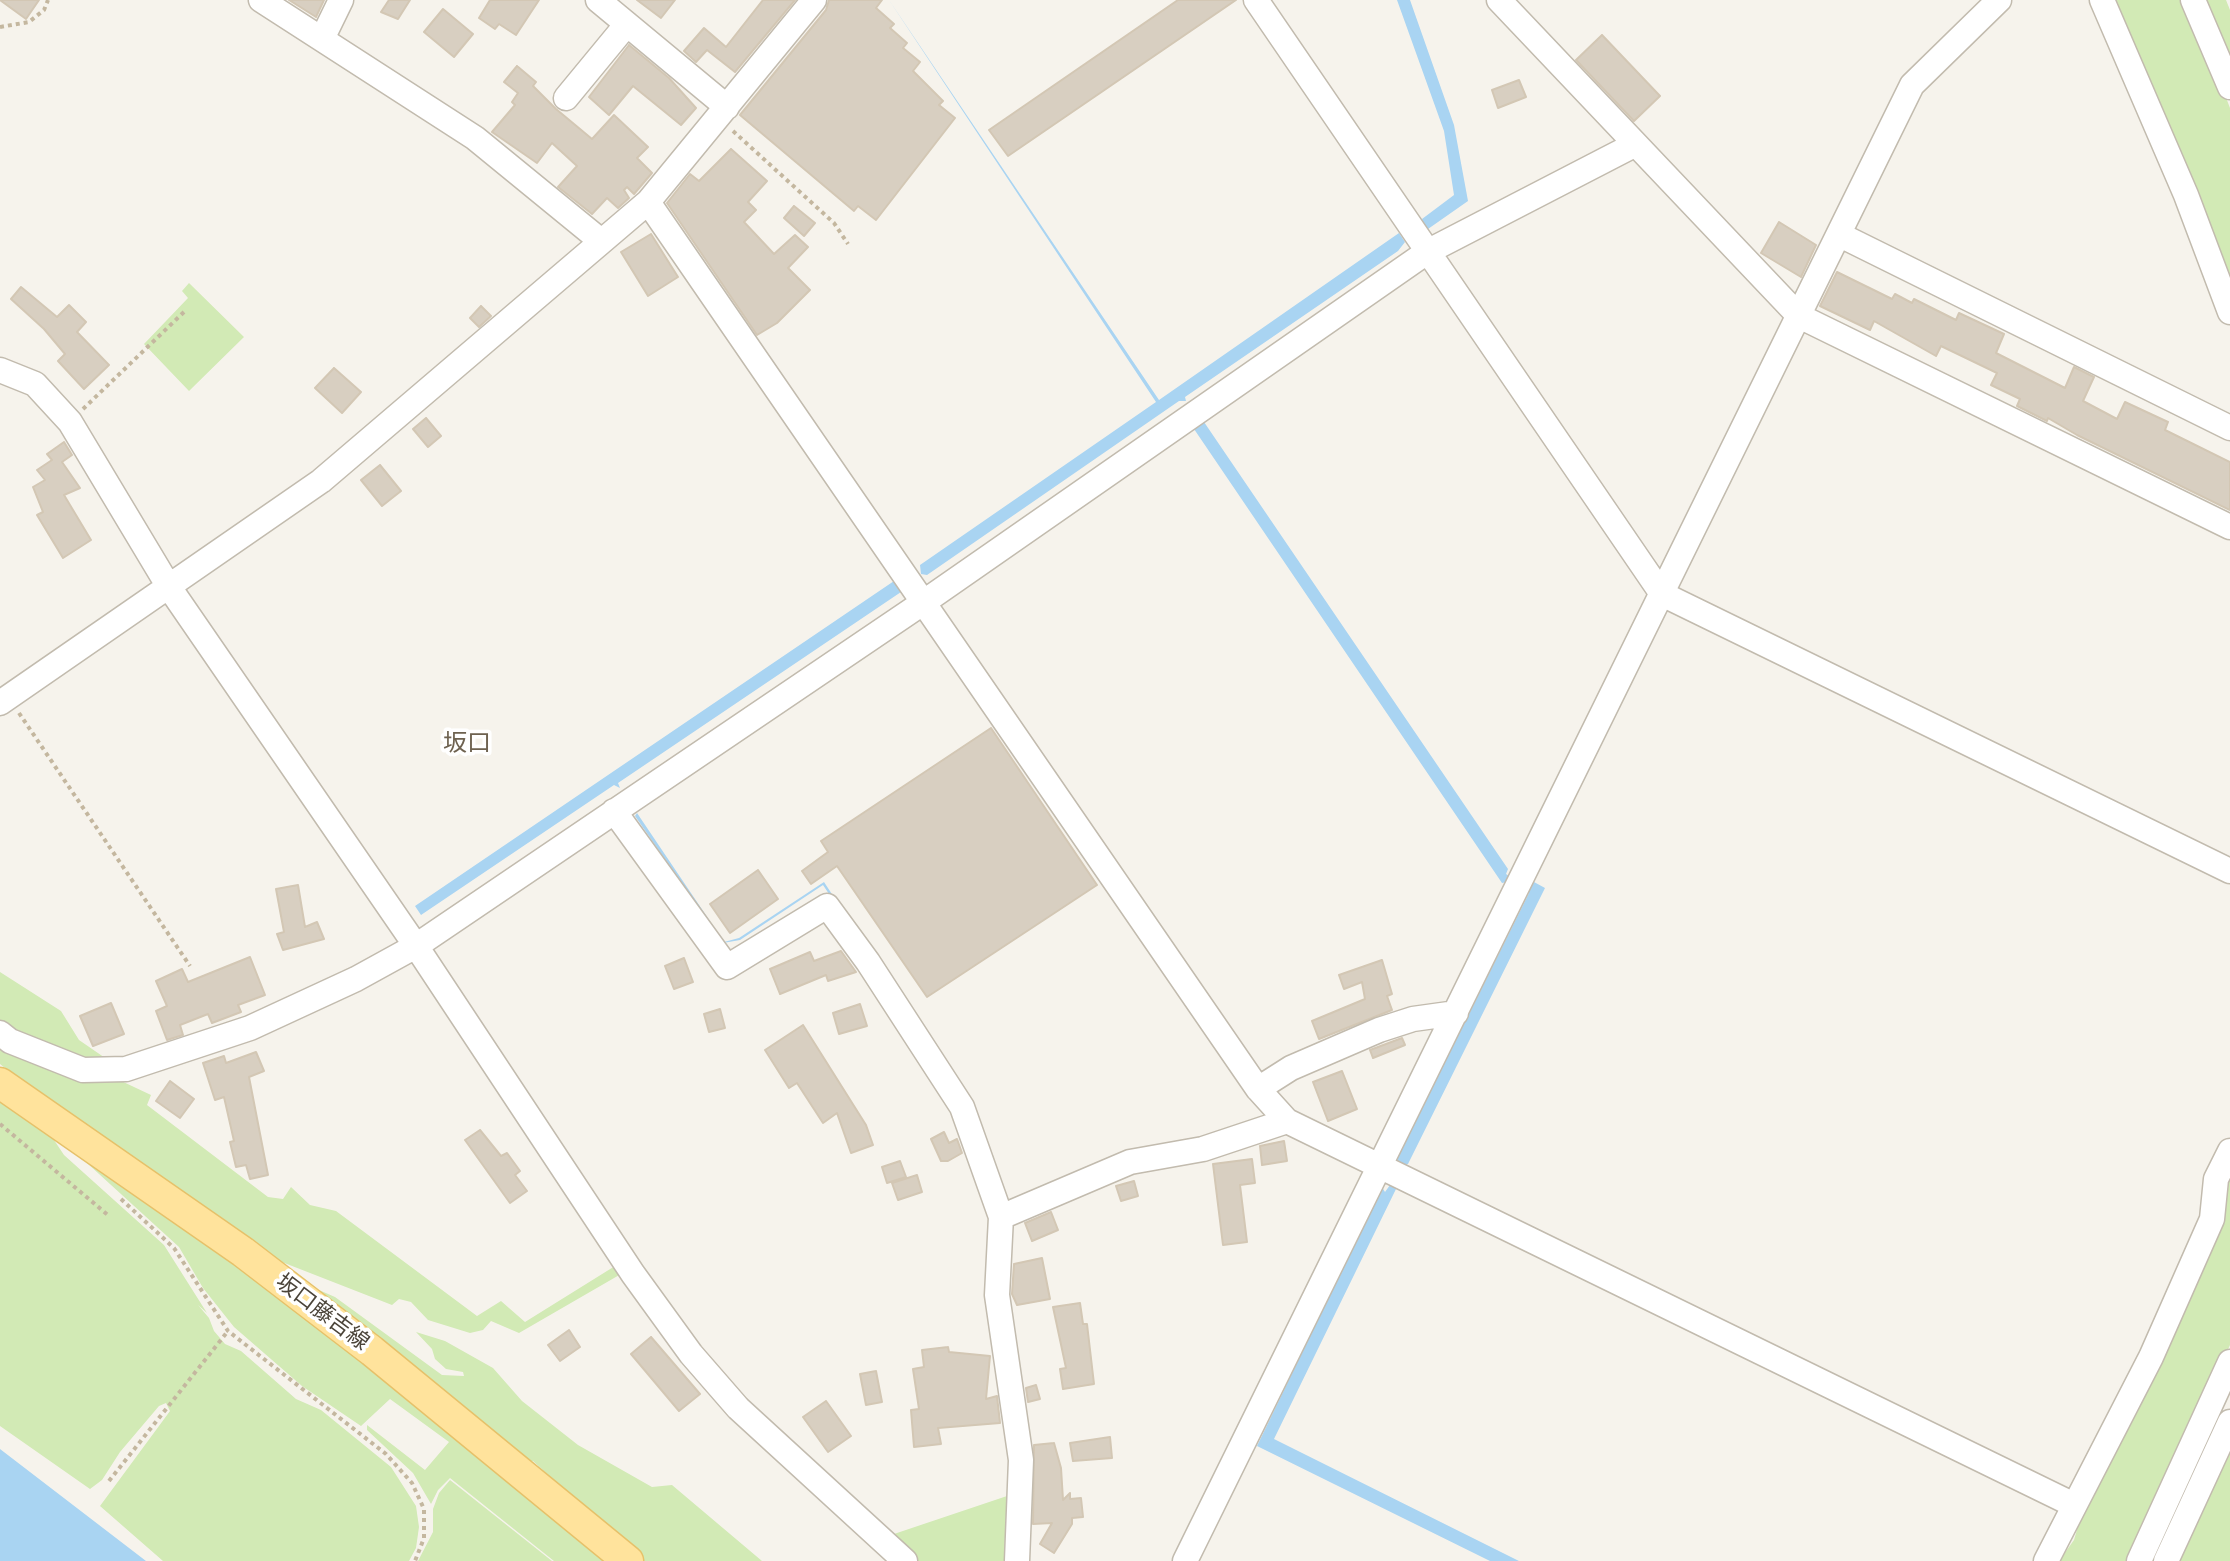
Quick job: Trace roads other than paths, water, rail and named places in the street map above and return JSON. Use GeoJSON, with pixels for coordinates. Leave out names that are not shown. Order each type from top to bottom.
{"type":"FeatureCollection","features":[{"type":"Feature","properties":{"kind":"main road","name":"坂口藤吉線"},"geometry":{"type":"LineString","coordinates":[[0,1083],[255,1261],[372,1351],[628,1561]]}},
{"type":"Feature","properties":{"kind":"street"},"geometry":{"type":"LineString","coordinates":[[261,0],[475,138],[601,241]]}},
{"type":"Feature","properties":{"kind":"street"},"geometry":{"type":"LineString","coordinates":[[322,39],[341,0]]}},
{"type":"Feature","properties":{"kind":"street"},"geometry":{"type":"LineString","coordinates":[[598,0],[723,113]]}},
{"type":"Feature","properties":{"kind":"street"},"geometry":{"type":"LineString","coordinates":[[4,700],[321,481],[648,202],[814,0]]}},
{"type":"Feature","properties":{"kind":"street"},"geometry":{"type":"LineString","coordinates":[[1256,0],[1662,594],[2230,871]]}},
{"type":"Feature","properties":{"kind":"street"},"geometry":{"type":"LineString","coordinates":[[1499,0],[1799,316],[2230,527]]}},
{"type":"Feature","properties":{"kind":"street"},"geometry":{"type":"LineString","coordinates":[[1185,1561],[1662,594],[1788,330],[1799,316],[1840,235],[1912,85],[1999,0]]}},
{"type":"Feature","properties":{"kind":"street"},"geometry":{"type":"LineString","coordinates":[[2102,0],[2186,195],[2230,312]]}},
{"type":"Feature","properties":{"kind":"street"},"geometry":{"type":"LineString","coordinates":[[2193,0],[2230,87]]}},
{"type":"Feature","properties":{"kind":"street"},"geometry":{"type":"LineString","coordinates":[[566,98],[627,24]]}},
{"type":"Feature","properties":{"kind":"street"},"geometry":{"type":"LineString","coordinates":[[0,1033],[10,1041],[83,1070],[126,1069],[250,1028],[356,979],[416,946],[924,602],[1427,252],[1634,145]]}},
{"type":"Feature","properties":{"kind":"street"},"geometry":{"type":"LineString","coordinates":[[648,202],[1258,1089],[1287,1121],[2074,1505]]}},
{"type":"Feature","properties":{"kind":"street"},"geometry":{"type":"LineString","coordinates":[[1840,235],[2230,428]]}},
{"type":"Feature","properties":{"kind":"street"},"geometry":{"type":"LineString","coordinates":[[0,370],[35,384],[70,422],[169,587],[416,946],[633,1274],[691,1354],[738,1408],[905,1561]]}},
{"type":"Feature","properties":{"kind":"street"},"geometry":{"type":"LineString","coordinates":[[614,811],[727,967],[827,906],[868,962],[962,1107],[1001,1217],[997,1295],[1021,1460],[1017,1561]]}},
{"type":"Feature","properties":{"kind":"street"},"geometry":{"type":"LineString","coordinates":[[1258,1089],[1291,1068],[1379,1030],[1413,1019],[1456,1013]]}},
{"type":"Feature","properties":{"kind":"street"},"geometry":{"type":"LineString","coordinates":[[1001,1217],[1130,1162],[1203,1149],[1287,1121]]}},
{"type":"Feature","properties":{"kind":"street"},"geometry":{"type":"LineString","coordinates":[[2046,1561],[2151,1357],[2212,1219],[2216,1179],[2230,1151]]}},
{"type":"Feature","properties":{"kind":"street"},"geometry":{"type":"LineString","coordinates":[[2139,1561],[2230,1362]]}},
{"type":"Feature","properties":{"kind":"street"},"geometry":{"type":"LineString","coordinates":[[2166,1561],[2230,1422]]}},
{"type":"Feature","properties":{"kind":"water"},"geometry":{"type":"Polygon","coordinates":[[[889,0],[1159,400],[1399,233],[1405,242],[1398,251],[1185,397],[1186,401],[1179,401],[927,575],[921,574],[920,565],[1156,402],[889,0]]]}},
{"type":"Feature","properties":{"kind":"water"},"geometry":{"type":"Polygon","coordinates":[[[1397,0],[1410,0],[1454,125],[1468,201],[1428,229],[1424,228],[1422,219],[1454,195],[1444,131],[1397,0]]]}},
{"type":"Feature","properties":{"kind":"water"},"geometry":{"type":"Polygon","coordinates":[[[1204,422],[1508,869],[1506,874],[1512,878],[1507,882],[1502,883],[1194,429],[1204,422]]]}},
{"type":"Feature","properties":{"kind":"water"},"geometry":{"type":"Polygon","coordinates":[[[894,581],[901,592],[618,783],[620,788],[614,785],[421,915],[415,906],[894,581]]]}},
{"type":"Feature","properties":{"kind":"water"},"geometry":{"type":"Polygon","coordinates":[[[637,813],[724,942],[739,938],[824,882],[958,1087],[823,885],[740,940],[723,943],[635,816],[637,813]]]}},
{"type":"Feature","properties":{"kind":"water"},"geometry":{"type":"Polygon","coordinates":[[[1534,882],[1545,888],[1408,1164],[1403,1166],[1397,1159],[1529,893],[1525,891],[1534,882]]]}},
{"type":"Feature","properties":{"kind":"water"},"geometry":{"type":"Polygon","coordinates":[[[1380,1184],[1385,1192],[1390,1185],[1396,1189],[1274,1439],[1519,1561],[1490,1561],[1257,1446],[1378,1195],[1380,1184]]]}},
{"type":"Feature","properties":{"kind":"water"},"geometry":{"type":"Polygon","coordinates":[[[0,1449],[146,1561],[0,1561],[0,1449]]]}},
{"type":"Feature","properties":{"kind":"district","name":"坂口"},"geometry":{"type":"Point","coordinates":[467,745]}}]}
